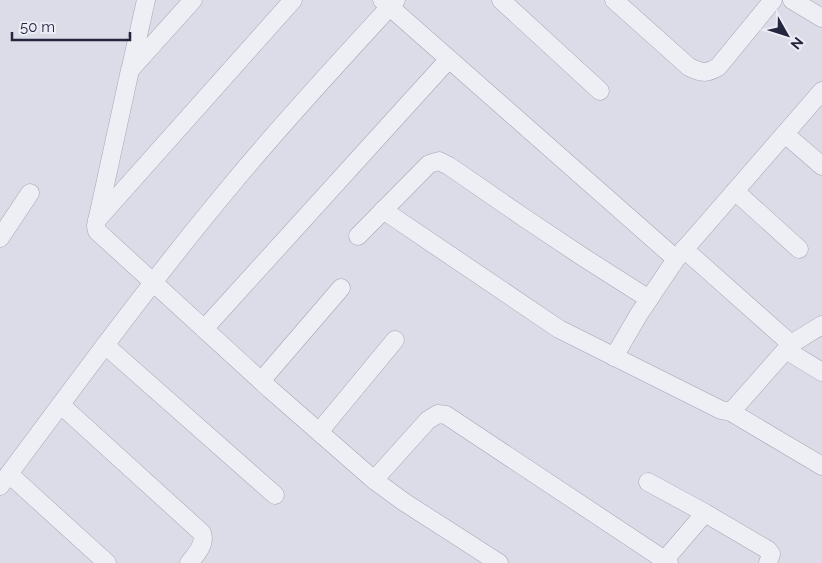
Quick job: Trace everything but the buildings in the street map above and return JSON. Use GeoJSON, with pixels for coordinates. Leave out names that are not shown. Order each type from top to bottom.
{"type":"FeatureCollection","features":[{"type":"Feature","properties":{"kind":"street"},"geometry":{"type":"LineString","coordinates":[[146,0],[97,220],[97,231],[261,381],[374,480],[404,502],[499,563]]}},
{"type":"Feature","properties":{"kind":"street"},"geometry":{"type":"LineString","coordinates":[[130,70],[193,0]]}},
{"type":"Feature","properties":{"kind":"street"},"geometry":{"type":"LineString","coordinates":[[97,220],[293,0]]}},
{"type":"Feature","properties":{"kind":"street"},"geometry":{"type":"LineString","coordinates":[[501,0],[600,91]]}},
{"type":"Feature","properties":{"kind":"street"},"geometry":{"type":"LineString","coordinates":[[614,0],[689,67],[704,72],[711,71],[718,66],[773,0]]}},
{"type":"Feature","properties":{"kind":"street"},"geometry":{"type":"LineString","coordinates":[[792,0],[822,18]]}},
{"type":"Feature","properties":{"kind":"street"},"geometry":{"type":"LineString","coordinates":[[107,563],[4,480],[152,282],[233,183],[390,2],[449,59],[789,347],[822,372]]}},
{"type":"Feature","properties":{"kind":"street"},"geometry":{"type":"LineString","coordinates":[[204,329],[449,59]]}},
{"type":"Feature","properties":{"kind":"street"},"geometry":{"type":"LineString","coordinates":[[614,357],[649,299],[680,254],[822,91]]}},
{"type":"Feature","properties":{"kind":"street"},"geometry":{"type":"LineString","coordinates":[[785,134],[822,166]]}},
{"type":"Feature","properties":{"kind":"street"},"geometry":{"type":"LineString","coordinates":[[358,236],[429,164],[440,161],[649,299]]}},
{"type":"Feature","properties":{"kind":"street"},"geometry":{"type":"LineString","coordinates":[[735,191],[799,249]]}},
{"type":"Feature","properties":{"kind":"street"},"geometry":{"type":"LineString","coordinates":[[0,238],[30,193]]}},
{"type":"Feature","properties":{"kind":"street"},"geometry":{"type":"LineString","coordinates":[[383,210],[559,329],[721,410],[731,412],[822,466]]}},
{"type":"Feature","properties":{"kind":"street"},"geometry":{"type":"LineString","coordinates":[[261,381],[341,288]]}},
{"type":"Feature","properties":{"kind":"street"},"geometry":{"type":"LineString","coordinates":[[731,412],[789,347],[822,324]]}},
{"type":"Feature","properties":{"kind":"street"},"geometry":{"type":"LineString","coordinates":[[319,432],[395,340]]}},
{"type":"Feature","properties":{"kind":"street"},"geometry":{"type":"LineString","coordinates":[[105,345],[275,495]]}},
{"type":"Feature","properties":{"kind":"street"},"geometry":{"type":"LineString","coordinates":[[61,405],[202,533],[204,538],[202,545],[189,563]]}},
{"type":"Feature","properties":{"kind":"street"},"geometry":{"type":"LineString","coordinates":[[374,480],[428,420],[438,414],[446,415],[665,562],[705,513]]}},
{"type":"Feature","properties":{"kind":"street"},"geometry":{"type":"LineString","coordinates":[[648,482],[768,550],[772,554],[768,563]]}}]}
